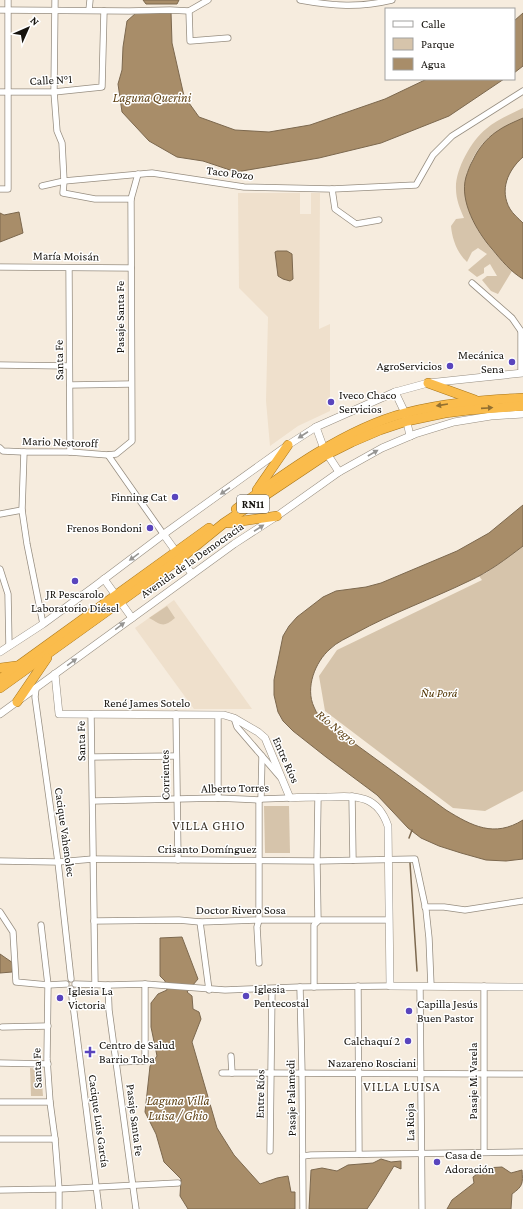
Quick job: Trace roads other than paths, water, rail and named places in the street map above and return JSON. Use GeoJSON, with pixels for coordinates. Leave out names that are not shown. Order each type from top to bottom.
{"type":"FeatureCollection","features":[{"type":"Feature","properties":{"kind":"highway"},"geometry":{"type":"LineString","coordinates":[[428,383],[476,400]]}},
{"type":"Feature","properties":{"kind":"highway","name":"Avenida de la Democracia"},"geometry":{"type":"LineString","coordinates":[[179,555],[255,495],[326,452],[435,406],[476,400],[523,398]]}},
{"type":"Feature","properties":{"kind":"highway","name":"Avenida de la Democracia"},"geometry":{"type":"LineString","coordinates":[[406,417],[523,406]]}},
{"type":"Feature","properties":{"kind":"highway"},"geometry":{"type":"LineString","coordinates":[[255,495],[288,445]]}},
{"type":"Feature","properties":{"kind":"highway","name":"Avenida de la Democracia"},"geometry":{"type":"LineString","coordinates":[[0,688],[118,599],[326,452]]}},
{"type":"Feature","properties":{"kind":"highway"},"geometry":{"type":"LineString","coordinates":[[224,523],[278,516]]}},
{"type":"Feature","properties":{"kind":"highway","name":"Avenida de la Democracia"},"geometry":{"type":"LineString","coordinates":[[0,679],[118,599]]}},
{"type":"Feature","properties":{"kind":"highway","name":"RN11"},"geometry":{"type":"LineString","coordinates":[[17,702],[40,666],[57,646]]}},
{"type":"Feature","properties":{"kind":"highway"},"geometry":{"type":"LineString","coordinates":[[0,668],[19,665]]}},
{"type":"Feature","properties":{"kind":"street"},"geometry":{"type":"LineString","coordinates":[[0,189],[8,189],[8,0]]}},
{"type":"Feature","properties":{"kind":"street"},"geometry":{"type":"LineString","coordinates":[[54,0],[54,92],[57,131],[62,143],[64,181],[63,193],[95,199],[131,199]]}},
{"type":"Feature","properties":{"kind":"street"},"geometry":{"type":"LineString","coordinates":[[89,10],[90,0]]}},
{"type":"Feature","properties":{"kind":"street"},"geometry":{"type":"LineString","coordinates":[[0,10],[189,11],[208,0]]}},
{"type":"Feature","properties":{"kind":"street"},"geometry":{"type":"LineString","coordinates":[[300,0],[348,6],[372,5],[392,0]]}},
{"type":"Feature","properties":{"kind":"street","name":"Calle N°1"},"geometry":{"type":"LineString","coordinates":[[0,92],[54,92],[102,87],[104,11]]}},
{"type":"Feature","properties":{"kind":"street"},"geometry":{"type":"LineString","coordinates":[[189,11],[190,41],[228,38]]}},
{"type":"Feature","properties":{"kind":"street","name":"Taco Pozo"},"geometry":{"type":"LineString","coordinates":[[42,186],[64,181],[152,173],[244,187],[332,189],[416,185],[433,155],[452,136],[523,91]]}},
{"type":"Feature","properties":{"kind":"street","name":"Pasaje Santa Fe"},"geometry":{"type":"LineString","coordinates":[[116,454],[132,441],[131,199],[138,174]]}},
{"type":"Feature","properties":{"kind":"street"},"geometry":{"type":"LineString","coordinates":[[332,189],[335,209],[356,224],[379,220]]}},
{"type":"Feature","properties":{"kind":"street","name":"María Moisán"},"geometry":{"type":"LineString","coordinates":[[0,266],[131,268]]}},
{"type":"Feature","properties":{"kind":"street","name":"Santa Fe"},"geometry":{"type":"LineString","coordinates":[[69,268],[70,452]]}},
{"type":"Feature","properties":{"kind":"street"},"geometry":{"type":"LineString","coordinates":[[0,652],[42,624],[288,445],[316,427],[395,392],[428,383],[522,373],[522,331],[512,318],[472,283]]}},
{"type":"Feature","properties":{"kind":"street"},"geometry":{"type":"LineString","coordinates":[[0,364],[69,366]]}},
{"type":"Feature","properties":{"kind":"street"},"geometry":{"type":"LineString","coordinates":[[70,385],[131,384]]}},
{"type":"Feature","properties":{"kind":"street"},"geometry":{"type":"LineString","coordinates":[[395,392],[406,417],[410,436]]}},
{"type":"Feature","properties":{"kind":"street","name":"Avenida de la Democracia"},"geometry":{"type":"LineString","coordinates":[[0,714],[234,544],[278,516],[339,472],[382,448],[410,436],[454,422],[491,416],[523,414]]}},
{"type":"Feature","properties":{"kind":"street"},"geometry":{"type":"LineString","coordinates":[[316,427],[326,452],[339,472]]}},
{"type":"Feature","properties":{"kind":"street","name":"Mario Nestoroff"},"geometry":{"type":"LineString","coordinates":[[1,449],[24,452],[116,454]]}},
{"type":"Feature","properties":{"kind":"street"},"geometry":{"type":"LineString","coordinates":[[24,452],[22,510],[42,624]]}},
{"type":"Feature","properties":{"kind":"street"},"geometry":{"type":"LineString","coordinates":[[108,455],[192,574]]}},
{"type":"Feature","properties":{"kind":"street"},"geometry":{"type":"LineString","coordinates":[[0,514],[22,510]]}},
{"type":"Feature","properties":{"kind":"street"},"geometry":{"type":"LineString","coordinates":[[0,569],[8,594],[9,646]]}},
{"type":"Feature","properties":{"kind":"street"},"geometry":{"type":"LineString","coordinates":[[104,579],[132,618]]}},
{"type":"Feature","properties":{"kind":"street","name":"René James Sotelo"},"geometry":{"type":"LineString","coordinates":[[55,674],[60,714],[176,714],[218,715],[234,718]]}},
{"type":"Feature","properties":{"kind":"street","name":"Cacique Vahenolec"},"geometry":{"type":"LineString","coordinates":[[36,688],[35,697],[73,981]]}},
{"type":"Feature","properties":{"kind":"street","name":"Santa Fe"},"geometry":{"type":"LineString","coordinates":[[91,714],[95,984]]}},
{"type":"Feature","properties":{"kind":"street","name":"Corrientes"},"geometry":{"type":"LineString","coordinates":[[176,714],[178,860]]}},
{"type":"Feature","properties":{"kind":"street"},"geometry":{"type":"LineString","coordinates":[[218,715],[218,798]]}},
{"type":"Feature","properties":{"kind":"street","name":"Entre Ríos"},"geometry":{"type":"LineString","coordinates":[[234,718],[237,727],[262,756],[260,799],[259,920],[257,927],[259,963]]}},
{"type":"Feature","properties":{"kind":"street","name":"Entre Ríos"},"geometry":{"type":"LineString","coordinates":[[234,718],[258,732],[265,738],[290,798]]}},
{"type":"Feature","properties":{"kind":"street"},"geometry":{"type":"LineString","coordinates":[[92,757],[176,756]]}},
{"type":"Feature","properties":{"kind":"street"},"geometry":{"type":"LineString","coordinates":[[262,756],[282,780]]}},
{"type":"Feature","properties":{"kind":"street"},"geometry":{"type":"LineString","coordinates":[[352,796],[353,860]]}},
{"type":"Feature","properties":{"kind":"street","name":"Alberto Torres"},"geometry":{"type":"LineString","coordinates":[[93,802],[352,796],[364,799],[375,805],[381,811],[388,826],[388,859]]}},
{"type":"Feature","properties":{"kind":"street"},"geometry":{"type":"LineString","coordinates":[[314,987],[314,925],[318,921],[318,797]]}},
{"type":"Feature","properties":{"kind":"street","name":"Crisanto Domínguez"},"geometry":{"type":"LineString","coordinates":[[0,861],[58,862],[93,860],[260,859],[317,861],[415,859],[425,907]]}},
{"type":"Feature","properties":{"kind":"street"},"geometry":{"type":"LineString","coordinates":[[388,859],[390,986]]}},
{"type":"Feature","properties":{"kind":"street"},"geometry":{"type":"LineString","coordinates":[[431,986],[429,938],[425,907],[444,907],[465,910],[523,901]]}},
{"type":"Feature","properties":{"kind":"street"},"geometry":{"type":"LineString","coordinates":[[0,912],[13,932],[16,982],[68,986],[68,980],[108,985],[145,984],[209,990],[358,986],[523,986]]}},
{"type":"Feature","properties":{"kind":"street","name":"Doctor Rivero Sosa"},"geometry":{"type":"LineString","coordinates":[[94,921],[179,920],[200,922],[259,920],[388,920]]}},
{"type":"Feature","properties":{"kind":"street"},"geometry":{"type":"LineString","coordinates":[[200,922],[209,990]]}},
{"type":"Feature","properties":{"kind":"street","name":"Santa Fe"},"geometry":{"type":"LineString","coordinates":[[41,925],[48,985],[48,1064],[50,1102],[59,1189],[59,1209]]}},
{"type":"Feature","properties":{"kind":"street"},"geometry":{"type":"LineString","coordinates":[[116,1062],[145,1061],[145,984]]}},
{"type":"Feature","properties":{"kind":"street","name":"Pasaje Santa Fe"},"geometry":{"type":"LineString","coordinates":[[108,985],[109,1010],[136,1209]]}},
{"type":"Feature","properties":{"kind":"street","name":"Cacique Luis García"},"geometry":{"type":"LineString","coordinates":[[68,986],[99,1209]]}},
{"type":"Feature","properties":{"kind":"street"},"geometry":{"type":"LineString","coordinates":[[358,986],[359,1154]]}},
{"type":"Feature","properties":{"kind":"street","name":"Pasaje M. Varela"},"geometry":{"type":"LineString","coordinates":[[484,986],[484,1152]]}},
{"type":"Feature","properties":{"kind":"street","name":"Pasaje Palamedi"},"geometry":{"type":"LineString","coordinates":[[300,987],[303,1156],[302,1209]]}},
{"type":"Feature","properties":{"kind":"street","name":"La Rioja"},"geometry":{"type":"LineString","coordinates":[[420,987],[422,1209]]}},
{"type":"Feature","properties":{"kind":"street","name":"Entre Ríos"},"geometry":{"type":"LineString","coordinates":[[270,1151],[272,989]]}},
{"type":"Feature","properties":{"kind":"street"},"geometry":{"type":"LineString","coordinates":[[2,1027],[48,1026]]}},
{"type":"Feature","properties":{"kind":"street"},"geometry":{"type":"LineString","coordinates":[[231,1056],[232,1073]]}},
{"type":"Feature","properties":{"kind":"street"},"geometry":{"type":"LineString","coordinates":[[0,1063],[48,1064]]}},
{"type":"Feature","properties":{"kind":"street","name":"Nazareno Rosciani"},"geometry":{"type":"LineString","coordinates":[[222,1073],[523,1074]]}},
{"type":"Feature","properties":{"kind":"street"},"geometry":{"type":"LineString","coordinates":[[0,1102],[50,1102]]}},
{"type":"Feature","properties":{"kind":"street"},"geometry":{"type":"LineString","coordinates":[[0,1139],[55,1139]]}},
{"type":"Feature","properties":{"kind":"street"},"geometry":{"type":"LineString","coordinates":[[303,1156],[523,1152]]}},
{"type":"Feature","properties":{"kind":"street"},"geometry":{"type":"LineString","coordinates":[[0,1190],[85,1188],[132,1184],[178,1183]]}},
{"type":"Feature","properties":{"kind":"water"},"geometry":{"type":"Polygon","coordinates":[[[143,0],[179,0],[177,4],[146,4],[143,0]]]}},
{"type":"Feature","properties":{"kind":"water","name":"Laguna Querini"},"geometry":{"type":"Polygon","coordinates":[[[171,12],[172,43],[184,96],[199,117],[235,130],[269,132],[310,125],[385,99],[425,80],[503,80],[449,116],[381,143],[319,158],[236,172],[203,161],[177,157],[149,141],[122,112],[118,84],[122,70],[123,47],[127,21],[136,13],[171,12]]]}},
{"type":"Feature","properties":{"kind":"water"},"geometry":{"type":"Polygon","coordinates":[[[523,13],[523,66],[515,72],[515,20],[523,13]]]}},
{"type":"Feature","properties":{"kind":"water"},"geometry":{"type":"Polygon","coordinates":[[[523,118],[523,157],[509,174],[505,188],[505,195],[510,209],[523,223],[523,279],[506,266],[486,242],[475,225],[467,206],[464,186],[470,166],[483,144],[499,130],[523,118]]]}},
{"type":"Feature","properties":{"kind":"water"},"geometry":{"type":"Polygon","coordinates":[[[19,212],[23,233],[0,242],[0,213],[4,215],[19,212]]]}},
{"type":"Feature","properties":{"kind":"water"},"geometry":{"type":"Polygon","coordinates":[[[287,251],[292,254],[293,279],[290,281],[278,276],[275,252],[287,251]]]}},
{"type":"Feature","properties":{"kind":"water"},"geometry":{"type":"Polygon","coordinates":[[[523,505],[523,546],[483,574],[384,619],[339,642],[325,654],[320,661],[311,684],[311,700],[317,713],[325,722],[446,810],[465,821],[483,828],[502,828],[523,820],[523,859],[506,861],[486,860],[439,846],[421,838],[408,828],[377,795],[293,731],[283,721],[278,712],[274,695],[274,680],[283,636],[297,617],[323,597],[336,591],[366,587],[381,583],[457,551],[489,533],[523,505]]]}},
{"type":"Feature","properties":{"kind":"water","name":"Laguna Villa Luisa / Ghio"},"geometry":{"type":"Polygon","coordinates":[[[182,937],[198,979],[187,992],[192,996],[193,1009],[199,1012],[201,1019],[192,1042],[217,1128],[234,1155],[260,1184],[288,1176],[291,1192],[295,1192],[295,1209],[188,1209],[180,1196],[181,1179],[164,1162],[156,1134],[145,1112],[150,1066],[157,1056],[151,1027],[151,1003],[158,994],[167,990],[165,981],[160,976],[160,938],[182,937]]]}},
{"type":"Feature","properties":{"kind":"water"},"geometry":{"type":"Polygon","coordinates":[[[0,954],[13,963],[12,972],[0,973],[0,954]]]}},
{"type":"Feature","properties":{"kind":"water"},"geometry":{"type":"Polygon","coordinates":[[[381,1159],[391,1162],[401,1161],[401,1169],[394,1166],[367,1209],[309,1209],[311,1170],[322,1168],[337,1171],[348,1165],[373,1163],[381,1159]]]}},
{"type":"Feature","properties":{"kind":"water"},"geometry":{"type":"Polygon","coordinates":[[[502,1167],[511,1173],[522,1170],[522,1184],[512,1194],[511,1209],[447,1209],[452,1200],[474,1183],[473,1177],[485,1168],[502,1167]]]}},
{"type":"Feature","properties":{"kind":"waterway"},"geometry":{"type":"LineString","coordinates":[[409,838],[412,830]]}},
{"type":"Feature","properties":{"kind":"waterway"},"geometry":{"type":"LineString","coordinates":[[410,863],[417,971]]}},
{"type":"Feature","properties":{"kind":"place","name":"Mecánica Sena"},"geometry":{"type":"Point","coordinates":[512,362]}},
{"type":"Feature","properties":{"kind":"place","name":"AgroServicios"},"geometry":{"type":"Point","coordinates":[450,366]}},
{"type":"Feature","properties":{"kind":"place","name":"Iveco Chaco Servicios"},"geometry":{"type":"Point","coordinates":[331,402]}},
{"type":"Feature","properties":{"kind":"place","name":"Finning Cat"},"geometry":{"type":"Point","coordinates":[175,497]}},
{"type":"Feature","properties":{"kind":"place","name":"Frenos Bondoni"},"geometry":{"type":"Point","coordinates":[150,528]}},
{"type":"Feature","properties":{"kind":"place","name":"JR Pescarolo Laboratorio Diésel"},"geometry":{"type":"Point","coordinates":[75,581]}},
{"type":"Feature","properties":{"kind":"place","name":"Iglesia Pentecostal"},"geometry":{"type":"Point","coordinates":[246,996]}},
{"type":"Feature","properties":{"kind":"place","name":"Iglesia La Victoria"},"geometry":{"type":"Point","coordinates":[60,998]}},
{"type":"Feature","properties":{"kind":"place","name":"Capilla Jesús Buen Pastor"},"geometry":{"type":"Point","coordinates":[409,1011]}},
{"type":"Feature","properties":{"kind":"place","name":"Calchaquí 2"},"geometry":{"type":"Point","coordinates":[408,1041]}},
{"type":"Feature","properties":{"kind":"place","name":"Centro de Salud Barrio Toba"},"geometry":{"type":"Point","coordinates":[90,1052]}},
{"type":"Feature","properties":{"kind":"place","name":"Casa de Adoración"},"geometry":{"type":"Point","coordinates":[437,1162]}},
{"type":"Feature","properties":{"kind":"district","name":"VILLA GHIO"},"geometry":{"type":"Point","coordinates":[209,825]}},
{"type":"Feature","properties":{"kind":"district","name":"VILLA LUISA"},"geometry":{"type":"Point","coordinates":[402,1086]}},
{"type":"Feature","properties":{"kind":"park label","name":"Ñu Porá"},"geometry":{"type":"Point","coordinates":[439,693]}},
{"type":"Feature","properties":{"kind":"water label","name":"Río Negro"},"geometry":{"type":"Point","coordinates":[337,727]}}]}
